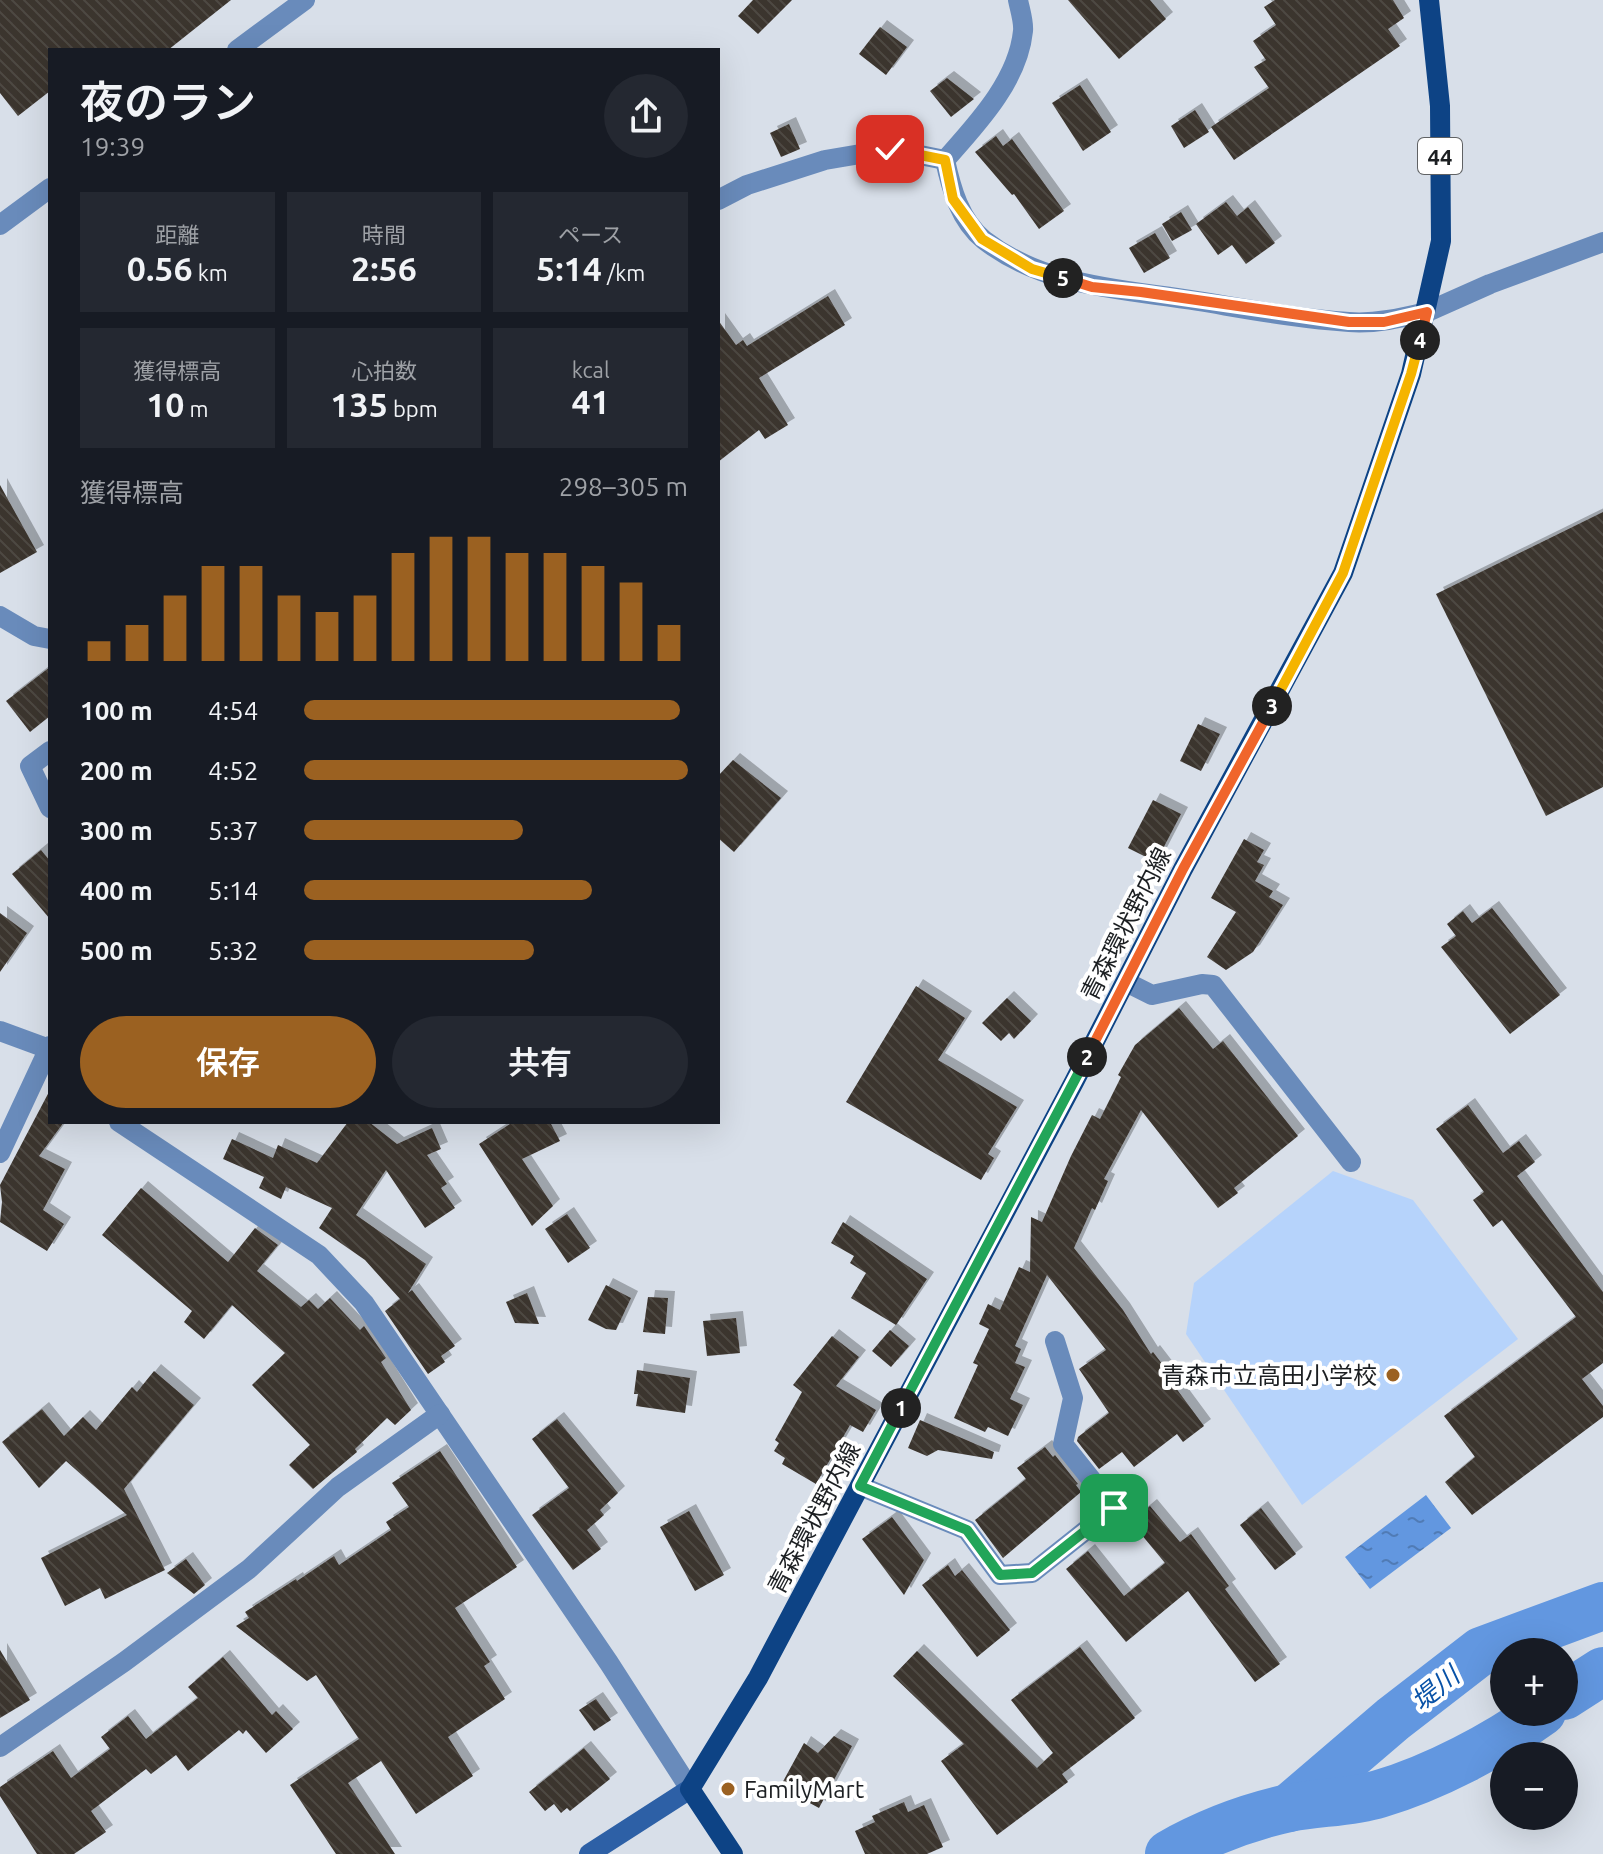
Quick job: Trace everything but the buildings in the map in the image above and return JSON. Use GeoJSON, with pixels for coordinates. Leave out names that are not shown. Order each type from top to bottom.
{"type":"FeatureCollection","features":[{"type":"Feature","properties":{"kind":"main road","name":"青森環状野内線"},"geometry":{"type":"LineString","coordinates":[[690,1789],[758,1678],[1183,869],[1343,573],[1411,374],[1441,241],[1440,106],[1429,0]]}},
{"type":"Feature","properties":{"kind":"main road"},"geometry":{"type":"LineString","coordinates":[[589,1854],[690,1789],[733,1854]]}},
{"type":"Feature","properties":{"kind":"street"},"geometry":{"type":"LineString","coordinates":[[240,48],[305,0]]}},
{"type":"Feature","properties":{"kind":"street"},"geometry":{"type":"LineString","coordinates":[[945,160],[970,132],[1016,67],[1024,29],[1018,0]]}},
{"type":"Feature","properties":{"kind":"street"},"geometry":{"type":"LineString","coordinates":[[720,199],[747,185],[825,160],[890,149],[945,160]]}},
{"type":"Feature","properties":{"kind":"street"},"geometry":{"type":"LineString","coordinates":[[945,160],[953,199],[982,239],[1032,269],[1092,287],[1349,322],[1384,322],[1427,312],[1490,284],[1603,242]]}},
{"type":"Feature","properties":{"kind":"street"},"geometry":{"type":"LineString","coordinates":[[0,225],[48,189]]}},
{"type":"Feature","properties":{"kind":"street"},"geometry":{"type":"LineString","coordinates":[[0,616],[34,636],[48,639]]}},
{"type":"Feature","properties":{"kind":"street"},"geometry":{"type":"LineString","coordinates":[[48,752],[30,766],[48,804]]}},
{"type":"Feature","properties":{"kind":"street"},"geometry":{"type":"LineString","coordinates":[[1126,982],[1152,995],[1202,984],[1213,985],[1351,1162]]}},
{"type":"Feature","properties":{"kind":"street"},"geometry":{"type":"LineString","coordinates":[[0,1031],[48,1048]]}},
{"type":"Feature","properties":{"kind":"street"},"geometry":{"type":"LineString","coordinates":[[0,1153],[44,1078],[48,1054]]}},
{"type":"Feature","properties":{"kind":"street"},"geometry":{"type":"LineString","coordinates":[[122,1124],[319,1255],[364,1303],[609,1663],[690,1789]]}},
{"type":"Feature","properties":{"kind":"street"},"geometry":{"type":"LineString","coordinates":[[860,1486],[967,1530],[1000,1575],[1032,1573],[1114,1508],[1063,1444],[1073,1398],[1055,1341]]}},
{"type":"Feature","properties":{"kind":"street"},"geometry":{"type":"LineString","coordinates":[[0,1747],[124,1662],[249,1569],[338,1487],[440,1414]]}},
{"type":"Feature","properties":{"kind":"shaded area"},"geometry":{"type":"Polygon","coordinates":[[[1333,1171],[1413,1200],[1518,1339],[1302,1505],[1186,1334],[1194,1283],[1333,1171]]]}},
{"type":"Feature","properties":{"kind":"water"},"geometry":{"type":"Polygon","coordinates":[[[1426,1495],[1451,1528],[1370,1589],[1345,1557],[1426,1495]]]}},
{"type":"Feature","properties":{"kind":"waterway","name":"堤川"},"geometry":{"type":"LineString","coordinates":[[1289,1808],[1393,1719],[1481,1651],[1603,1606]]}},
{"type":"Feature","properties":{"kind":"waterway","name":"堤川"},"geometry":{"type":"LineString","coordinates":[[1578,1687],[1603,1671]]}},
{"type":"Feature","properties":{"kind":"waterway","name":"堤川"},"geometry":{"type":"LineString","coordinates":[[1169,1854],[1212,1833],[1258,1816],[1300,1806],[1368,1797],[1400,1787],[1464,1759],[1520,1726]]}},
{"type":"Feature","properties":{"kind":"place","name":"青森市立高田小学校"},"geometry":{"type":"Point","coordinates":[1393,1375]}},
{"type":"Feature","properties":{"kind":"place","name":"FamilyMart"},"geometry":{"type":"Point","coordinates":[728,1789]}},
{"type":"Feature","properties":{"kind":"route"},"geometry":{"type":"LineString","coordinates":[[890,149],[945,160],[953,199],[982,239],[1032,269],[1092,287],[1349,322],[1384,322],[1427,312],[1411,374],[1343,573],[1183,869],[860,1486],[967,1530],[1000,1575],[1032,1573],[1114,1508]]}}]}
